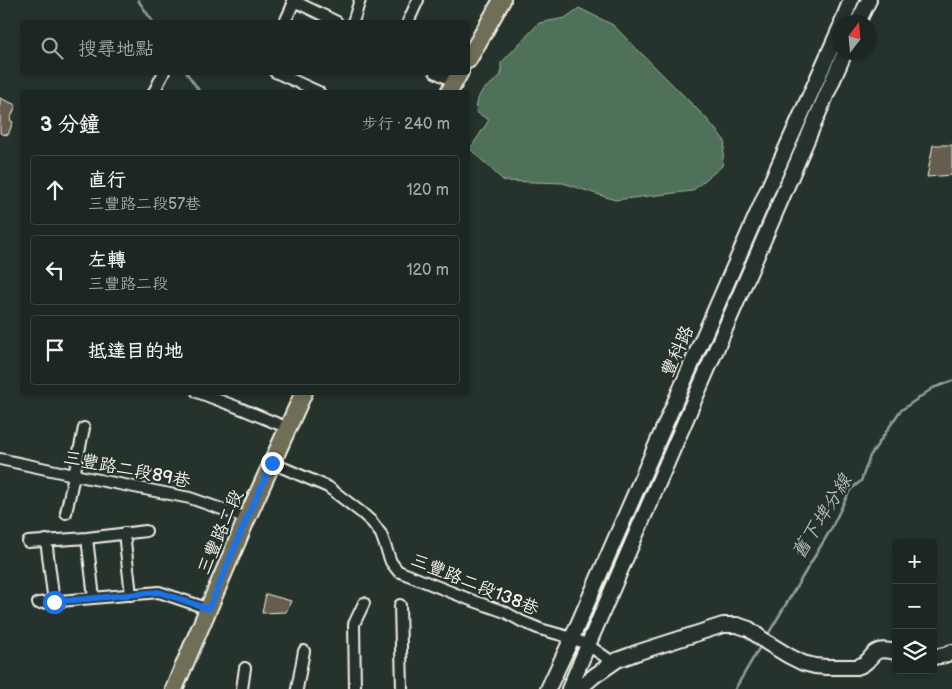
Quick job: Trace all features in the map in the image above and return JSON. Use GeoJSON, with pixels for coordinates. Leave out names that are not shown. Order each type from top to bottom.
{"type":"FeatureCollection","features":[{"type":"Feature","properties":{"kind":"main road"},"geometry":{"type":"LineString","coordinates":[[470,56],[502,0]]}},
{"type":"Feature","properties":{"kind":"main road","name":"三豐路二段"},"geometry":{"type":"LineString","coordinates":[[174,689],[247,518],[303,395]]}},
{"type":"Feature","properties":{"kind":"street"},"geometry":{"type":"LineString","coordinates":[[286,20],[294,0],[333,20]]}},
{"type":"Feature","properties":{"kind":"street"},"geometry":{"type":"LineString","coordinates":[[354,20],[360,0]]}},
{"type":"Feature","properties":{"kind":"street"},"geometry":{"type":"LineString","coordinates":[[409,20],[418,0]]}},
{"type":"Feature","properties":{"kind":"street"},"geometry":{"type":"LineString","coordinates":[[845,15],[852,0]]}},
{"type":"Feature","properties":{"kind":"street"},"geometry":{"type":"LineString","coordinates":[[862,15],[869,0]]}},
{"type":"Feature","properties":{"kind":"street","name":"豐科路"},"geometry":{"type":"LineString","coordinates":[[548,689],[832,46]]}},
{"type":"Feature","properties":{"kind":"street","name":"豐科路"},"geometry":{"type":"LineString","coordinates":[[569,689],[842,60]]}},
{"type":"Feature","properties":{"kind":"street"},"geometry":{"type":"LineString","coordinates":[[155,90],[162,75]]}},
{"type":"Feature","properties":{"kind":"street"},"geometry":{"type":"LineString","coordinates":[[282,75],[315,90]]}},
{"type":"Feature","properties":{"kind":"street"},"geometry":{"type":"LineString","coordinates":[[441,75],[455,82]]}},
{"type":"Feature","properties":{"kind":"street"},"geometry":{"type":"LineString","coordinates":[[204,395],[288,428]]}},
{"type":"Feature","properties":{"kind":"street"},"geometry":{"type":"LineString","coordinates":[[66,514],[84,428]]}},
{"type":"Feature","properties":{"kind":"street","name":"三豐路二段89巷"},"geometry":{"type":"LineString","coordinates":[[0,459],[190,498],[247,518]]}},
{"type":"Feature","properties":{"kind":"street","name":"三豐路二段138巷"},"geometry":{"type":"LineString","coordinates":[[272,463],[328,487],[362,513],[381,534],[391,562],[398,571],[505,612],[540,629],[572,638],[588,645],[614,662]]}},
{"type":"Feature","properties":{"kind":"street"},"geometry":{"type":"LineString","coordinates":[[28,542],[146,531]]}},
{"type":"Feature","properties":{"kind":"street"},"geometry":{"type":"LineString","coordinates":[[124,533],[131,595]]}},
{"type":"Feature","properties":{"kind":"street"},"geometry":{"type":"LineString","coordinates":[[87,538],[94,598]]}},
{"type":"Feature","properties":{"kind":"street"},"geometry":{"type":"LineString","coordinates":[[46,540],[54,602]]}},
{"type":"Feature","properties":{"kind":"street"},"geometry":{"type":"LineString","coordinates":[[38,603],[159,592],[209,609]]}},
{"type":"Feature","properties":{"kind":"street"},"geometry":{"type":"LineString","coordinates":[[355,689],[354,624],[364,603]]}},
{"type":"Feature","properties":{"kind":"street"},"geometry":{"type":"LineString","coordinates":[[400,605],[402,689]]}},
{"type":"Feature","properties":{"kind":"street"},"geometry":{"type":"LineString","coordinates":[[579,689],[614,662],[723,625],[737,625],[749,630],[789,656],[803,663],[815,666],[857,667],[862,666],[877,650],[892,651]]}},
{"type":"Feature","properties":{"kind":"street"},"geometry":{"type":"LineString","coordinates":[[296,689],[304,651]]}},
{"type":"Feature","properties":{"kind":"street"},"geometry":{"type":"LineString","coordinates":[[937,656],[952,652]]}},
{"type":"Feature","properties":{"kind":"street"},"geometry":{"type":"LineString","coordinates":[[242,689],[245,668]]}},
{"type":"Feature","properties":{"kind":"green space"},"geometry":{"type":"Polygon","coordinates":[[[579,8],[613,25],[706,118],[725,141],[722,166],[692,191],[615,200],[563,183],[504,181],[470,149],[489,120],[476,112],[478,98],[483,90],[501,75],[501,63],[539,23],[565,18],[579,8]]]}},
{"type":"Feature","properties":{"kind":"building"},"geometry":{"type":"Polygon","coordinates":[[[0,98],[16,105],[10,120],[13,122],[8,135],[0,133],[0,98]]]}},
{"type":"Feature","properties":{"kind":"building"},"geometry":{"type":"Polygon","coordinates":[[[933,145],[952,145],[952,175],[927,177],[933,145]]]}},
{"type":"Feature","properties":{"kind":"building"},"geometry":{"type":"Polygon","coordinates":[[[266,594],[291,601],[286,612],[262,613],[266,594]]]}},
{"type":"Feature","properties":{"kind":"waterway"},"geometry":{"type":"LineString","coordinates":[[138,0],[152,20]]}},
{"type":"Feature","properties":{"kind":"waterway"},"geometry":{"type":"LineString","coordinates":[[188,75],[199,90]]}},
{"type":"Feature","properties":{"kind":"waterway","name":"舊下埤分線"},"geometry":{"type":"LineString","coordinates":[[767,636],[831,529],[850,490],[861,481],[870,456],[900,411],[933,388],[952,381]]}},
{"type":"Feature","properties":{"kind":"waterway","name":"舊下埤分線"},"geometry":{"type":"LineString","coordinates":[[735,689],[761,645]]}},
{"type":"Feature","properties":{"kind":"route"},"geometry":{"type":"LineString","coordinates":[[54,602],[159,592],[209,609],[272,463]]}}]}
